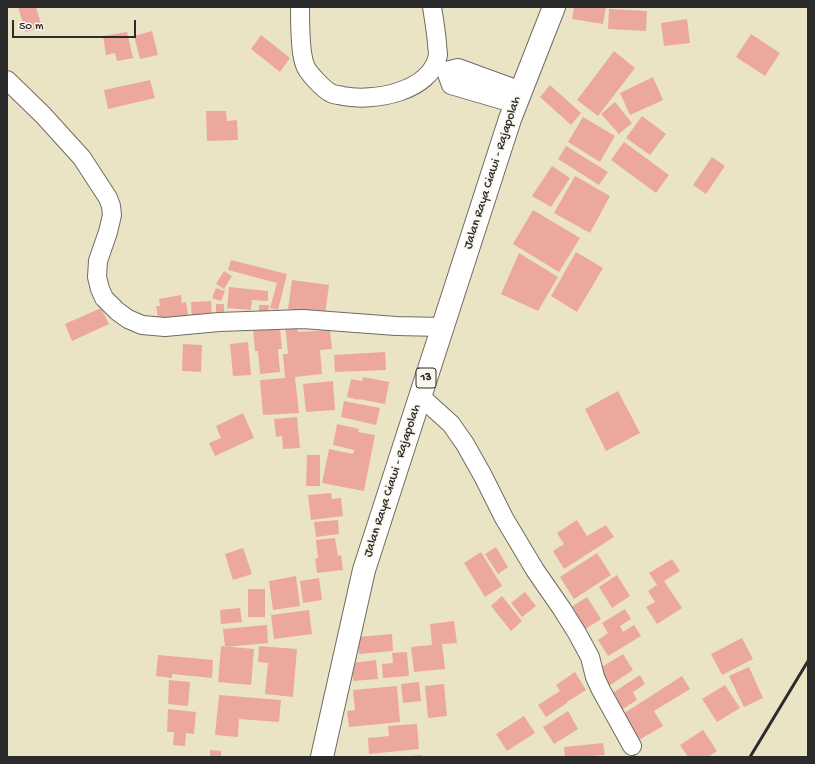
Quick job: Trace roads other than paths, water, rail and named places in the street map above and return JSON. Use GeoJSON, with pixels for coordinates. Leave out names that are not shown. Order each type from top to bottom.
{"type":"FeatureCollection","features":[{"type":"Feature","properties":{"kind":"highway","name":"Jalan Raya Ciawi - Rajapolah"},"geometry":{"type":"LineString","coordinates":[[322,757],[364,570],[510,119],[554,7]]}},
{"type":"Feature","properties":{"kind":"street"},"geometry":{"type":"LineString","coordinates":[[300,7],[300,41],[305,66],[316,81],[331,94],[350,97],[384,96],[399,92],[413,85],[440,67],[458,68],[518,97]]}},
{"type":"Feature","properties":{"kind":"street"},"geometry":{"type":"LineString","coordinates":[[432,7],[436,27],[440,67]]}},
{"type":"Feature","properties":{"kind":"street"},"geometry":{"type":"LineString","coordinates":[[7,80],[44,115],[82,158],[108,198],[112,215],[98,261],[98,277],[100,289],[104,298],[117,311],[128,319],[142,325],[165,327],[219,322],[303,319],[396,326],[443,327]]}},
{"type":"Feature","properties":{"kind":"street"},"geometry":{"type":"LineString","coordinates":[[420,396],[451,424],[465,444],[504,518],[531,564],[562,609],[590,658],[595,677],[601,690],[632,746]]}},
{"type":"Feature","properties":{"kind":"railway"},"geometry":{"type":"LineString","coordinates":[[750,757],[808,661]]}}]}
